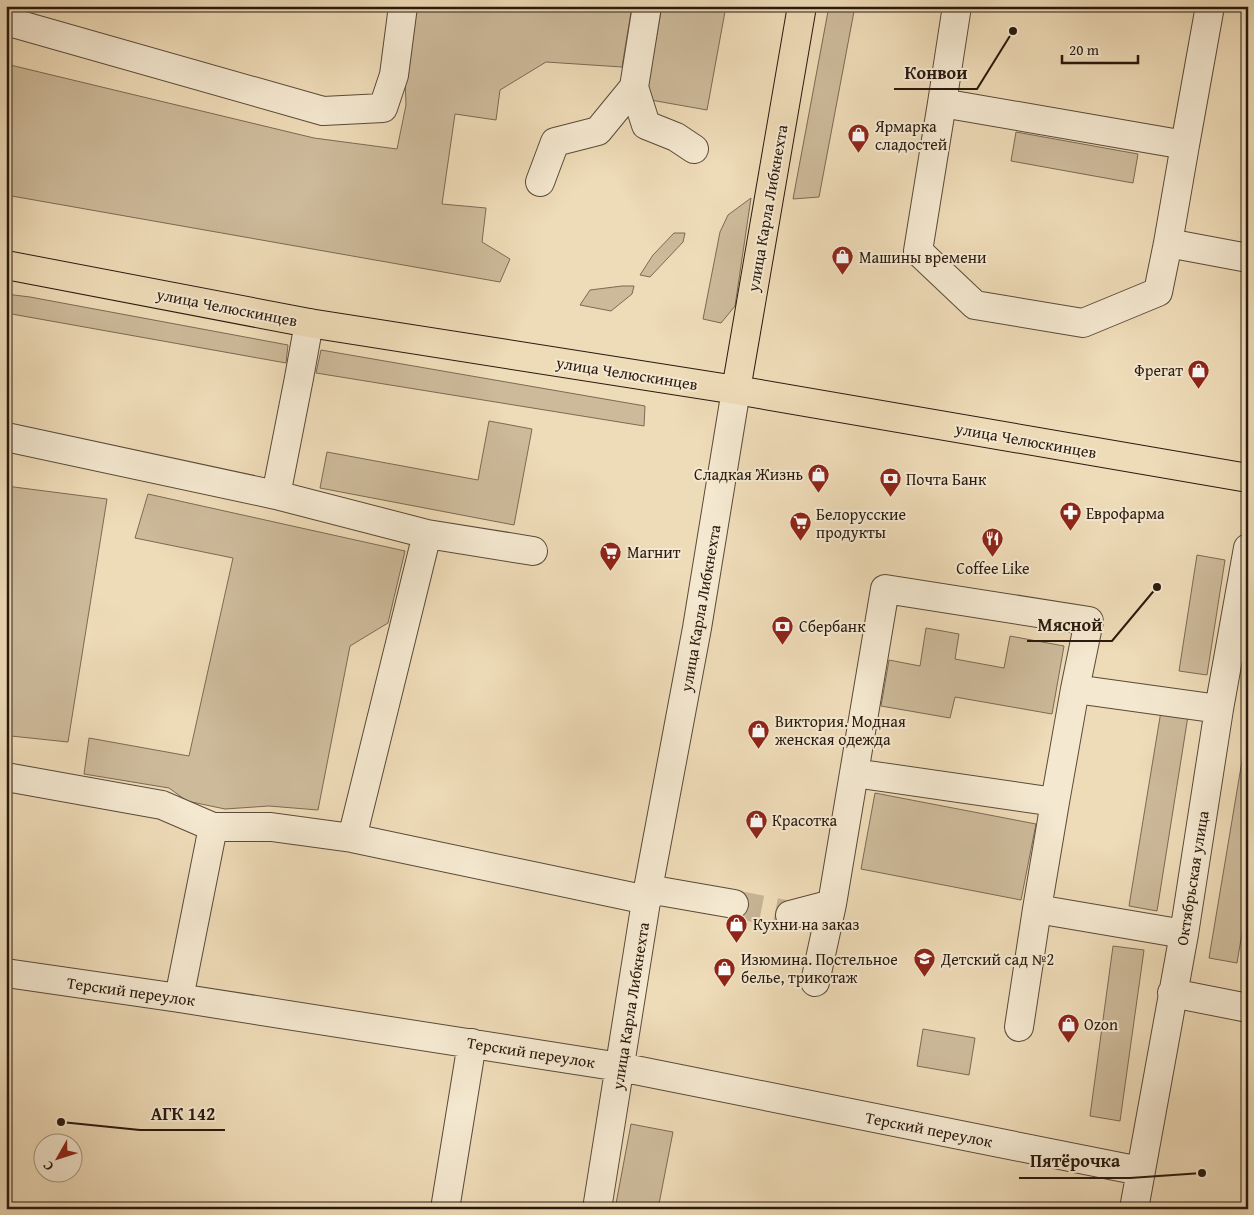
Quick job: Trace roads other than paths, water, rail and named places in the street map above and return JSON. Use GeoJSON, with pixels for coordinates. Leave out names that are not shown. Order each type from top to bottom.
{"type":"FeatureCollection","features":[{"type":"Feature","properties":{"kind":"main road","name":"улица Карла Либкнехта"},"geometry":{"type":"LineString","coordinates":[[736,390],[802,6]]}},
{"type":"Feature","properties":{"kind":"main road","name":"улица Челюскинцев"},"geometry":{"type":"LineString","coordinates":[[6,266],[309,323],[736,390],[1248,478]]}},
{"type":"Feature","properties":{"kind":"street"},"geometry":{"type":"LineString","coordinates":[[6,21],[323,112],[383,108],[394,75],[403,6]]}},
{"type":"Feature","properties":{"kind":"street"},"geometry":{"type":"LineString","coordinates":[[647,6],[634,87],[646,125],[676,137],[694,149]]}},
{"type":"Feature","properties":{"kind":"street"},"geometry":{"type":"LineString","coordinates":[[957,6],[918,251],[975,305],[1083,323],[1158,292],[1210,6]]}},
{"type":"Feature","properties":{"kind":"street"},"geometry":{"type":"LineString","coordinates":[[540,182],[555,142],[598,131],[634,87]]}},
{"type":"Feature","properties":{"kind":"street"},"geometry":{"type":"LineString","coordinates":[[942,103],[1186,145]]}},
{"type":"Feature","properties":{"kind":"street"},"geometry":{"type":"LineString","coordinates":[[1168,243],[1248,258]]}},
{"type":"Feature","properties":{"kind":"street"},"geometry":{"type":"LineString","coordinates":[[276,495],[309,323]]}},
{"type":"Feature","properties":{"kind":"street","name":"улица Карла Либкнехта"},"geometry":{"type":"LineString","coordinates":[[597,1209],[648,895],[697,628],[736,390]]}},
{"type":"Feature","properties":{"kind":"street"},"geometry":{"type":"LineString","coordinates":[[6,437],[276,495],[427,534],[533,551]]}},
{"type":"Feature","properties":{"kind":"street"},"geometry":{"type":"LineString","coordinates":[[352,838],[427,534]]}},
{"type":"Feature","properties":{"kind":"street","name":"Октябрьская улица"},"geometry":{"type":"LineString","coordinates":[[1134,1209],[1184,934],[1219,709],[1248,548]]}},
{"type":"Feature","properties":{"kind":"street"},"geometry":{"type":"LineString","coordinates":[[815,982],[832,904],[885,589],[1089,621],[1055,802],[1019,1027]]}},
{"type":"Feature","properties":{"kind":"street"},"geometry":{"type":"LineString","coordinates":[[1075,689],[1219,709]]}},
{"type":"Feature","properties":{"kind":"street"},"geometry":{"type":"LineString","coordinates":[[854,774],[1055,802]]}},
{"type":"Feature","properties":{"kind":"street"},"geometry":{"type":"LineString","coordinates":[[6,777],[162,805],[213,827],[271,827],[352,838],[648,895],[734,904]]}},
{"type":"Feature","properties":{"kind":"street"},"geometry":{"type":"LineString","coordinates":[[179,998],[213,827]]}},
{"type":"Feature","properties":{"kind":"street"},"geometry":{"type":"LineString","coordinates":[[790,914],[832,904]]}},
{"type":"Feature","properties":{"kind":"street"},"geometry":{"type":"LineString","coordinates":[[1037,909],[1184,934]]}},
{"type":"Feature","properties":{"kind":"street","name":"Терский переулок"},"geometry":{"type":"LineString","coordinates":[[6,973],[620,1067],[1140,1172]]}},
{"type":"Feature","properties":{"kind":"street"},"geometry":{"type":"LineString","coordinates":[[1172,993],[1248,1008]]}},
{"type":"Feature","properties":{"kind":"street"},"geometry":{"type":"LineString","coordinates":[[445,1209],[472,1043]]}},
{"type":"Feature","properties":{"kind":"tunnel"},"geometry":{"type":"LineString","coordinates":[[734,904],[790,915]]}},
{"type":"Feature","properties":{"kind":"place","name":"Конвои"},"geometry":{"type":"Point","coordinates":[1013,31]}},
{"type":"Feature","properties":{"kind":"place","name":"Ярмарка сладостей"},"geometry":{"type":"Point","coordinates":[859,154]}},
{"type":"Feature","properties":{"kind":"place","name":"Машины времени"},"geometry":{"type":"Point","coordinates":[843,276]}},
{"type":"Feature","properties":{"kind":"place","name":"Фрегат"},"geometry":{"type":"Point","coordinates":[1199,389]}},
{"type":"Feature","properties":{"kind":"place","name":"Сладкая Жизнь"},"geometry":{"type":"Point","coordinates":[819,493]}},
{"type":"Feature","properties":{"kind":"place","name":"Почта Банк"},"geometry":{"type":"Point","coordinates":[890,498]}},
{"type":"Feature","properties":{"kind":"place","name":"Еврофарма"},"geometry":{"type":"Point","coordinates":[1070,532]}},
{"type":"Feature","properties":{"kind":"place","name":"Белорусские продукты"},"geometry":{"type":"Point","coordinates":[800,542]}},
{"type":"Feature","properties":{"kind":"place","name":"Coffee Like"},"geometry":{"type":"Point","coordinates":[993,558]}},
{"type":"Feature","properties":{"kind":"place","name":"Магнит"},"geometry":{"type":"Point","coordinates":[611,571]}},
{"type":"Feature","properties":{"kind":"place","name":"Мясной"},"geometry":{"type":"Point","coordinates":[1157,587]}},
{"type":"Feature","properties":{"kind":"place","name":"Сбербанк"},"geometry":{"type":"Point","coordinates":[783,645]}},
{"type":"Feature","properties":{"kind":"place","name":"Виктория. Модная женская одежда"},"geometry":{"type":"Point","coordinates":[759,749]}},
{"type":"Feature","properties":{"kind":"place","name":"Красотка"},"geometry":{"type":"Point","coordinates":[756,839]}},
{"type":"Feature","properties":{"kind":"place","name":"Кухни на заказ"},"geometry":{"type":"Point","coordinates":[737,943]}},
{"type":"Feature","properties":{"kind":"place","name":"Детский сад №2"},"geometry":{"type":"Point","coordinates":[925,978]}},
{"type":"Feature","properties":{"kind":"place","name":"Изюмина. Постельное белье, трикотаж"},"geometry":{"type":"Point","coordinates":[725,987]}},
{"type":"Feature","properties":{"kind":"place","name":"Ozon"},"geometry":{"type":"Point","coordinates":[1068,1043]}},
{"type":"Feature","properties":{"kind":"place","name":"АГК 142"},"geometry":{"type":"Point","coordinates":[61,1122]}},
{"type":"Feature","properties":{"kind":"place","name":"Пятёрочка"},"geometry":{"type":"Point","coordinates":[1202,1173]}}]}
